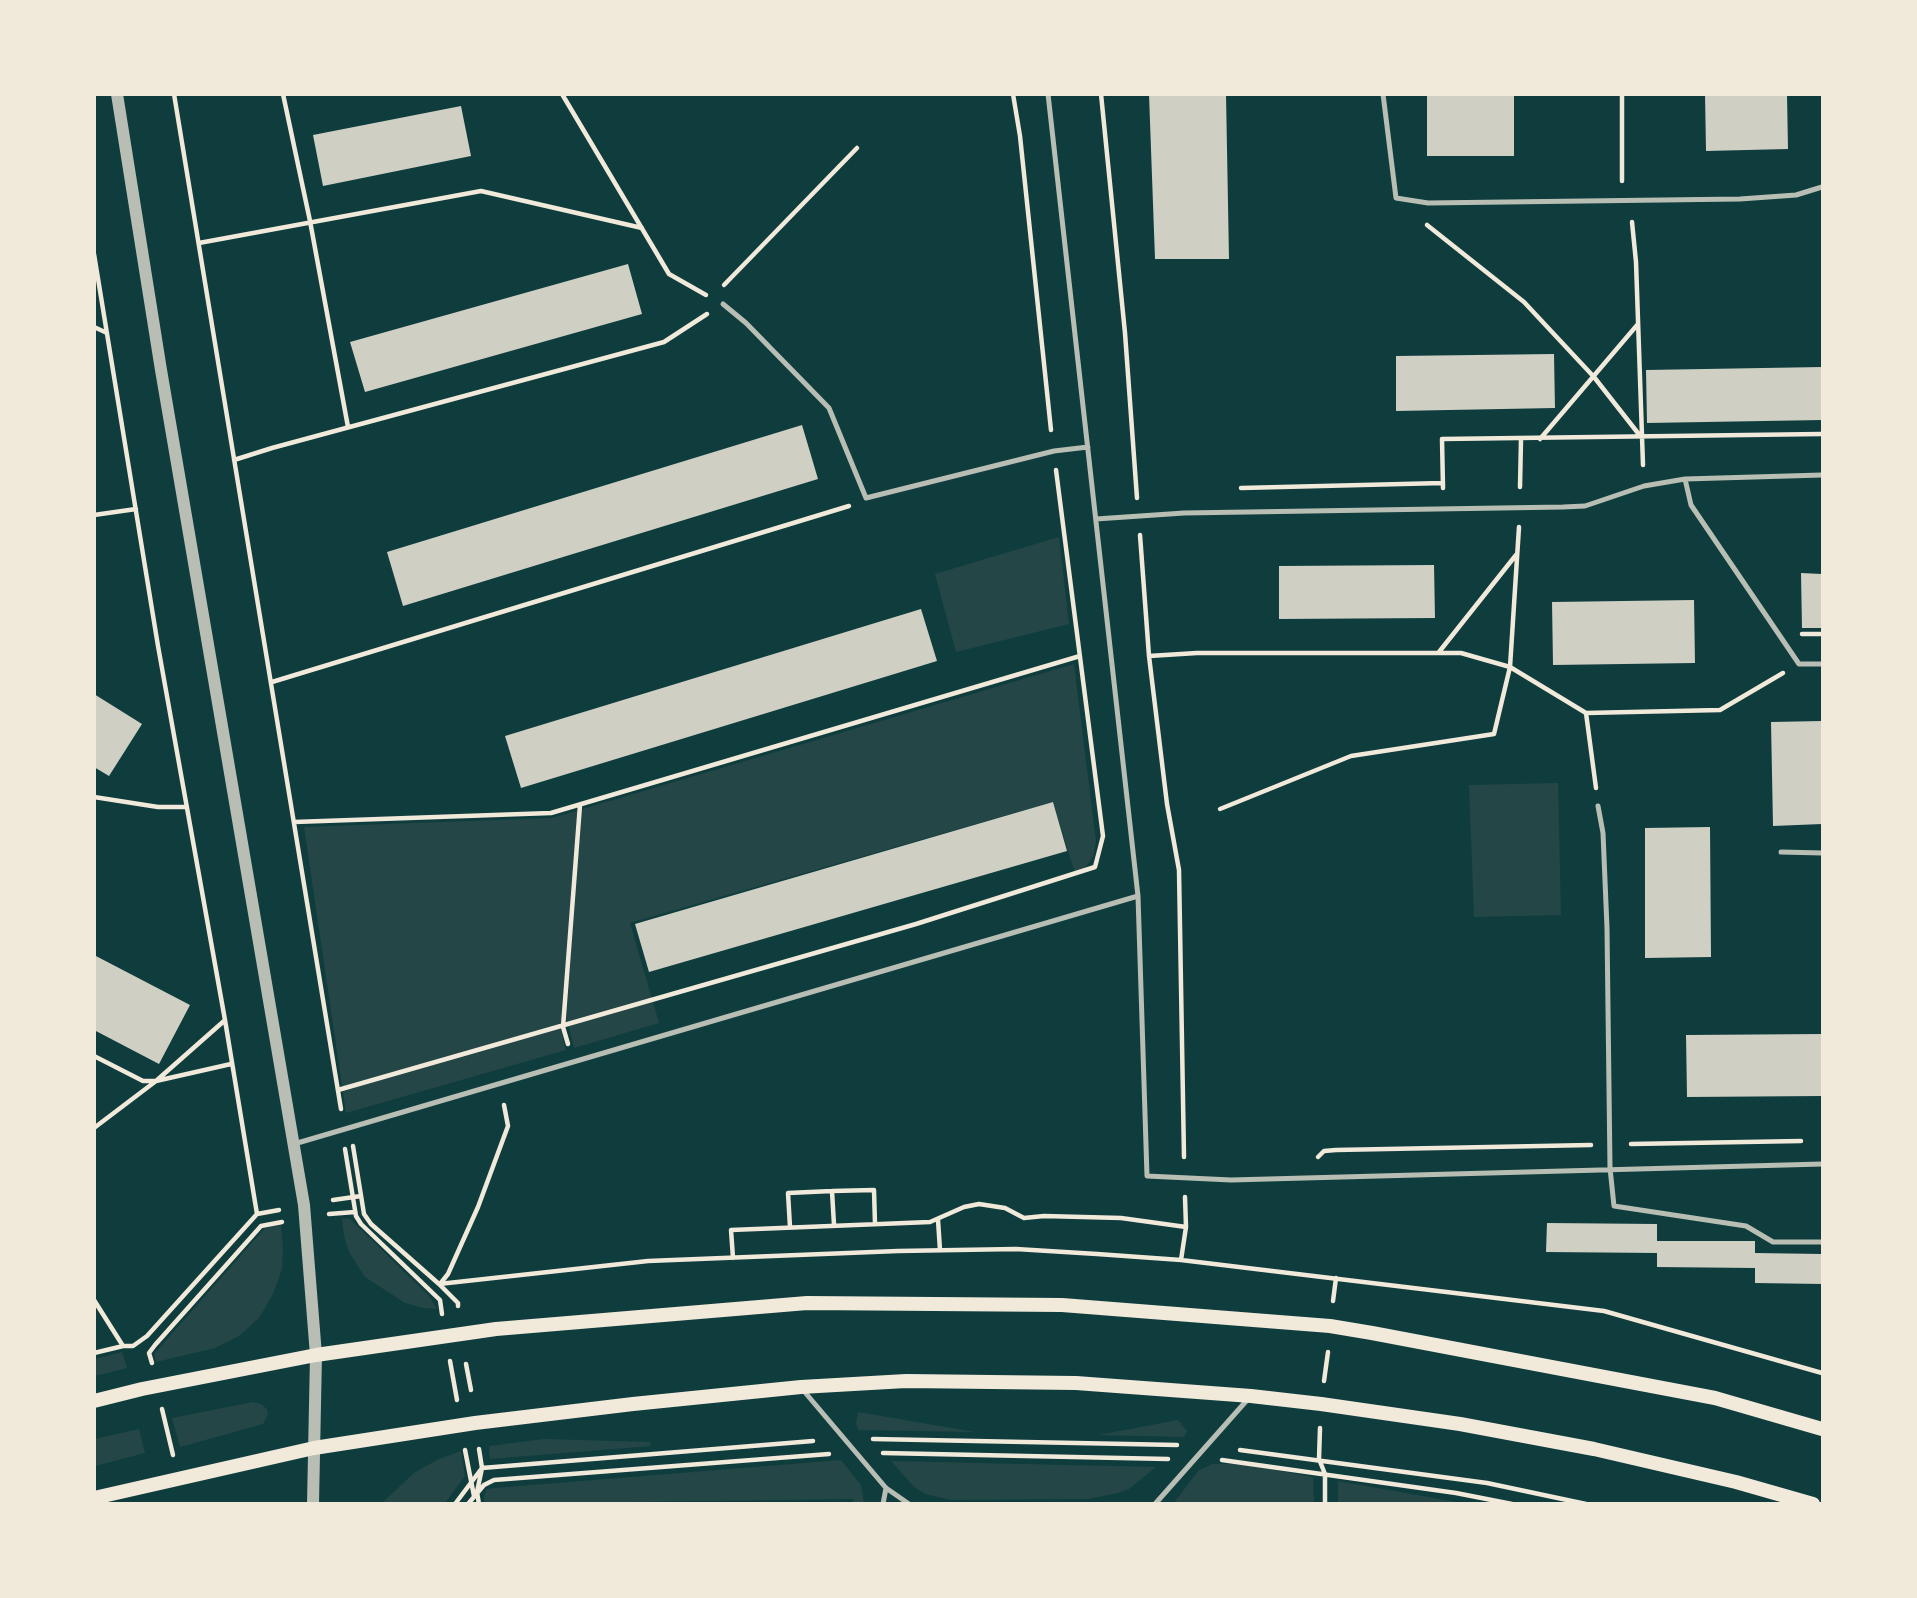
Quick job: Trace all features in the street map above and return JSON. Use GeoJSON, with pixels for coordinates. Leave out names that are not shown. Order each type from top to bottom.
{"type":"FeatureCollection","features":[{"type":"Feature","properties":{"kind":"main road"},"geometry":{"type":"LineString","coordinates":[[94,1401],[316,1355],[496,1329],[807,1303],[1062,1305],[1330,1326],[1716,1398],[1822,1429]]}},
{"type":"Feature","properties":{"kind":"main road"},"geometry":{"type":"LineString","coordinates":[[94,1498],[314,1448],[475,1423],[801,1387],[906,1381],[1076,1383],[1251,1396],[1460,1424],[1594,1449],[1813,1503]]}},
{"type":"Feature","properties":{"kind":"street"},"geometry":{"type":"LineString","coordinates":[[117,94],[161,370],[304,1205],[316,1355],[313,1503]]}},
{"type":"Feature","properties":{"kind":"lane"},"geometry":{"type":"LineString","coordinates":[[1048,94],[1139,896],[1147,1176],[1231,1180],[1822,1164]]}},
{"type":"Feature","properties":{"kind":"lane"},"geometry":{"type":"LineString","coordinates":[[1383,94],[1396,198],[1428,203],[1630,200],[1796,195],[1822,187]]}},
{"type":"Feature","properties":{"kind":"lane"},"geometry":{"type":"LineString","coordinates":[[723,304],[746,323],[829,408],[866,498],[1054,451],[1088,447]]}},
{"type":"Feature","properties":{"kind":"lane"},"geometry":{"type":"LineString","coordinates":[[1096,519],[1197,512],[1585,506],[1644,486],[1685,479],[1822,475]]}},
{"type":"Feature","properties":{"kind":"lane"},"geometry":{"type":"LineString","coordinates":[[1685,479],[1691,505],[1799,664],[1822,664]]}},
{"type":"Feature","properties":{"kind":"lane"},"geometry":{"type":"LineString","coordinates":[[1598,806],[1607,928],[1610,1168],[1614,1206],[1746,1226],[1773,1242],[1822,1242]]}},
{"type":"Feature","properties":{"kind":"lane"},"geometry":{"type":"LineString","coordinates":[[1781,852],[1822,853]]}},
{"type":"Feature","properties":{"kind":"lane"},"geometry":{"type":"LineString","coordinates":[[294,1144],[1139,896]]}},
{"type":"Feature","properties":{"kind":"lane"},"geometry":{"type":"LineString","coordinates":[[801,1387],[886,1488],[909,1503]]}},
{"type":"Feature","properties":{"kind":"lane"},"geometry":{"type":"LineString","coordinates":[[1155,1503],[1251,1396]]}},
{"type":"Feature","properties":{"kind":"lane"},"geometry":{"type":"LineString","coordinates":[[883,1503],[886,1488]]}},
{"type":"Feature","properties":{"kind":"path"},"geometry":{"type":"LineString","coordinates":[[174,94],[338,1090],[916,924],[1094,867],[1103,836],[1054,451],[1013,94]]}},
{"type":"Feature","properties":{"kind":"path"},"geometry":{"type":"LineString","coordinates":[[283,94],[310,221],[348,427]]}},
{"type":"Feature","properties":{"kind":"path"},"geometry":{"type":"LineString","coordinates":[[562,94],[668,274],[723,304]]}},
{"type":"Feature","properties":{"kind":"path"},"geometry":{"type":"LineString","coordinates":[[1101,94],[1125,333],[1149,656],[1167,804],[1179,870],[1186,1227],[1181,1260]]}},
{"type":"Feature","properties":{"kind":"path"},"geometry":{"type":"LineString","coordinates":[[1622,94],[1622,200]]}},
{"type":"Feature","properties":{"kind":"path"},"geometry":{"type":"LineString","coordinates":[[723,304],[721,288],[857,148]]}},
{"type":"Feature","properties":{"kind":"path"},"geometry":{"type":"LineString","coordinates":[[198,243],[481,191],[642,228]]}},
{"type":"Feature","properties":{"kind":"path"},"geometry":{"type":"LineString","coordinates":[[1630,200],[1636,262],[1644,486]]}},
{"type":"Feature","properties":{"kind":"path"},"geometry":{"type":"LineString","coordinates":[[1415,201],[1429,227],[1524,302],[1594,377],[1642,438]]}},
{"type":"Feature","properties":{"kind":"path"},"geometry":{"type":"LineString","coordinates":[[94,254],[257,1214]]}},
{"type":"Feature","properties":{"kind":"path"},"geometry":{"type":"LineString","coordinates":[[234,460],[664,342],[723,304]]}},
{"type":"Feature","properties":{"kind":"path"},"geometry":{"type":"LineString","coordinates":[[1540,439],[1638,323]]}},
{"type":"Feature","properties":{"kind":"path"},"geometry":{"type":"LineString","coordinates":[[94,327],[108,334]]}},
{"type":"Feature","properties":{"kind":"path"},"geometry":{"type":"LineString","coordinates":[[1443,509],[1442,439],[1822,434]]}},
{"type":"Feature","properties":{"kind":"path"},"geometry":{"type":"LineString","coordinates":[[1220,809],[1351,756],[1494,734],[1510,667],[1520,507],[1521,439]]}},
{"type":"Feature","properties":{"kind":"path"},"geometry":{"type":"LineString","coordinates":[[1237,488],[1443,484]]}},
{"type":"Feature","properties":{"kind":"path"},"geometry":{"type":"LineString","coordinates":[[272,682],[866,498]]}},
{"type":"Feature","properties":{"kind":"path"},"geometry":{"type":"LineString","coordinates":[[94,515],[136,509]]}},
{"type":"Feature","properties":{"kind":"path"},"geometry":{"type":"LineString","coordinates":[[1438,653],[1517,554]]}},
{"type":"Feature","properties":{"kind":"path"},"geometry":{"type":"LineString","coordinates":[[1149,656],[1197,653],[1461,653],[1510,667],[1586,713],[1720,710],[1799,664]]}},
{"type":"Feature","properties":{"kind":"path"},"geometry":{"type":"LineString","coordinates":[[294,822],[551,813],[1080,656]]}},
{"type":"Feature","properties":{"kind":"path"},"geometry":{"type":"LineString","coordinates":[[1586,713],[1598,806]]}},
{"type":"Feature","properties":{"kind":"path"},"geometry":{"type":"LineString","coordinates":[[94,797],[158,807],[187,807]]}},
{"type":"Feature","properties":{"kind":"path"},"geometry":{"type":"LineString","coordinates":[[563,1027],[580,805]]}},
{"type":"Feature","properties":{"kind":"path"},"geometry":{"type":"LineString","coordinates":[[94,1128],[156,1081],[225,1020]]}},
{"type":"Feature","properties":{"kind":"path"},"geometry":{"type":"LineString","coordinates":[[94,1056],[143,1081],[156,1081],[231,1065]]}},
{"type":"Feature","properties":{"kind":"path"},"geometry":{"type":"LineString","coordinates":[[439,1284],[448,1274],[478,1207],[508,1126],[500,1084]]}},
{"type":"Feature","properties":{"kind":"path"},"geometry":{"type":"LineString","coordinates":[[344,1130],[354,1148],[364,1214],[371,1224],[439,1284],[458,1306]]}},
{"type":"Feature","properties":{"kind":"path"},"geometry":{"type":"LineString","coordinates":[[1302,1178],[1317,1157],[1324,1152],[1336,1150],[1809,1140]]}},
{"type":"Feature","properties":{"kind":"path"},"geometry":{"type":"LineString","coordinates":[[345,1150],[355,1212],[361,1224],[440,1300],[441,1308]]}},
{"type":"Feature","properties":{"kind":"path"},"geometry":{"type":"LineString","coordinates":[[790,1227],[788,1193],[832,1191],[874,1190],[875,1224]]}},
{"type":"Feature","properties":{"kind":"path"},"geometry":{"type":"LineString","coordinates":[[832,1191],[834,1225]]}},
{"type":"Feature","properties":{"kind":"path"},"geometry":{"type":"LineString","coordinates":[[333,1200],[361,1196]]}},
{"type":"Feature","properties":{"kind":"path"},"geometry":{"type":"LineString","coordinates":[[733,1258],[731,1230],[938,1220],[964,1207],[990,1205],[1005,1208],[1024,1218],[1121,1218],[1186,1227]]}},
{"type":"Feature","properties":{"kind":"path"},"geometry":{"type":"LineString","coordinates":[[94,1353],[132,1346],[147,1336],[257,1214],[279,1210]]}},
{"type":"Feature","properties":{"kind":"path"},"geometry":{"type":"LineString","coordinates":[[338,1213],[355,1212]]}},
{"type":"Feature","properties":{"kind":"path"},"geometry":{"type":"LineString","coordinates":[[938,1220],[940,1250]]}},
{"type":"Feature","properties":{"kind":"path"},"geometry":{"type":"LineString","coordinates":[[178,1477],[149,1353],[261,1226],[280,1222]]}},
{"type":"Feature","properties":{"kind":"path"},"geometry":{"type":"LineString","coordinates":[[439,1284],[648,1261],[1016,1249],[1181,1260],[1604,1311],[1822,1373]]}},
{"type":"Feature","properties":{"kind":"path"},"geometry":{"type":"LineString","coordinates":[[94,1300],[123,1346]]}},
{"type":"Feature","properties":{"kind":"path"},"geometry":{"type":"LineString","coordinates":[[467,1364],[471,1390]]}},
{"type":"Feature","properties":{"kind":"path"},"geometry":{"type":"LineString","coordinates":[[451,1367],[455,1392]]}},
{"type":"Feature","properties":{"kind":"path"},"geometry":{"type":"LineString","coordinates":[[870,1439],[1177,1445]]}},
{"type":"Feature","properties":{"kind":"path"},"geometry":{"type":"LineString","coordinates":[[455,1503],[482,1468],[813,1441]]}},
{"type":"Feature","properties":{"kind":"path"},"geometry":{"type":"LineString","coordinates":[[475,1494],[482,1468],[479,1449]]}},
{"type":"Feature","properties":{"kind":"path"},"geometry":{"type":"LineString","coordinates":[[1240,1450],[1487,1483],[1586,1503]]}},
{"type":"Feature","properties":{"kind":"path"},"geometry":{"type":"LineString","coordinates":[[465,1451],[471,1483],[480,1503]]}},
{"type":"Feature","properties":{"kind":"path"},"geometry":{"type":"LineString","coordinates":[[884,1453],[1161,1459]]}},
{"type":"Feature","properties":{"kind":"path"},"geometry":{"type":"LineString","coordinates":[[467,1503],[484,1485],[494,1480],[832,1454]]}},
{"type":"Feature","properties":{"kind":"path"},"geometry":{"type":"LineString","coordinates":[[1238,1461],[1512,1503]]}},
{"type":"Feature","properties":{"kind":"shaded area"},"geometry":{"type":"Polygon","coordinates":[[[1059,537],[1069,624],[956,652],[935,574],[1059,537]]]}},
{"type":"Feature","properties":{"kind":"shaded area"},"geometry":{"type":"Polygon","coordinates":[[[1074,664],[1096,841],[1093,857],[1085,868],[1075,873],[1053,802],[630,923],[659,1023],[574,1048],[567,1021],[559,1023],[566,1050],[346,1113],[304,827],[552,818],[1074,664]]]}},
{"type":"Feature","properties":{"kind":"shaded area"},"geometry":{"type":"Polygon","coordinates":[[[1558,783],[1561,915],[1474,917],[1469,785],[1558,783]]]}},
{"type":"Feature","properties":{"kind":"shaded area"},"geometry":{"type":"Polygon","coordinates":[[[342,1218],[350,1219],[429,1296],[437,1309],[405,1303],[365,1277],[349,1252],[342,1218]]]}},
{"type":"Feature","properties":{"kind":"shaded area"},"geometry":{"type":"Polygon","coordinates":[[[281,1224],[282,1269],[273,1294],[259,1318],[239,1336],[215,1348],[156,1362],[154,1354],[264,1229],[281,1224]]]}},
{"type":"Feature","properties":{"kind":"shaded area"},"geometry":{"type":"Polygon","coordinates":[[[122,1352],[127,1368],[95,1376],[95,1359],[122,1352]]]}},
{"type":"Feature","properties":{"kind":"shaded area"},"geometry":{"type":"Polygon","coordinates":[[[253,1402],[267,1409],[268,1414],[263,1424],[180,1447],[172,1418],[253,1402]]]}},
{"type":"Feature","properties":{"kind":"shaded area"},"geometry":{"type":"Polygon","coordinates":[[[858,1412],[975,1432],[858,1430],[858,1412]]]}},
{"type":"Feature","properties":{"kind":"shaded area"},"geometry":{"type":"Polygon","coordinates":[[[1178,1420],[1187,1431],[1184,1437],[1098,1435],[1178,1420]]]}},
{"type":"Feature","properties":{"kind":"shaded area"},"geometry":{"type":"Polygon","coordinates":[[[139,1429],[145,1453],[95,1466],[95,1439],[139,1429]]]}},
{"type":"Feature","properties":{"kind":"shaded area"},"geometry":{"type":"Polygon","coordinates":[[[544,1439],[650,1442],[651,1446],[490,1459],[489,1446],[544,1439]]]}},
{"type":"Feature","properties":{"kind":"shaded area"},"geometry":{"type":"Polygon","coordinates":[[[461,1451],[465,1476],[445,1503],[382,1503],[414,1473],[461,1451]]]}},
{"type":"Feature","properties":{"kind":"shaded area"},"geometry":{"type":"Polygon","coordinates":[[[841,1460],[861,1485],[864,1503],[853,1503],[853,1499],[485,1504],[484,1496],[487,1489],[495,1488],[841,1460]]]}},
{"type":"Feature","properties":{"kind":"shaded area"},"geometry":{"type":"Polygon","coordinates":[[[891,1461],[1156,1467],[1129,1489],[1088,1499],[950,1500],[926,1494],[915,1488],[891,1461]]]}},
{"type":"Feature","properties":{"kind":"shaded area"},"geometry":{"type":"Polygon","coordinates":[[[1212,1464],[1244,1464],[1313,1477],[1314,1503],[1173,1504],[1198,1471],[1212,1464]]]}},
{"type":"Feature","properties":{"kind":"shaded area"},"geometry":{"type":"Polygon","coordinates":[[[1338,1481],[1462,1503],[1338,1503],[1338,1481]]]}},
{"type":"Feature","properties":{"kind":"building"},"geometry":{"type":"Polygon","coordinates":[[[1149,94],[1226,94],[1229,259],[1155,259],[1149,94]]]}},
{"type":"Feature","properties":{"kind":"building"},"geometry":{"type":"Polygon","coordinates":[[[1427,94],[1514,94],[1514,156],[1427,156],[1427,94]]]}},
{"type":"Feature","properties":{"kind":"building"},"geometry":{"type":"Polygon","coordinates":[[[1705,94],[1787,94],[1788,149],[1706,151],[1705,94]]]}},
{"type":"Feature","properties":{"kind":"building"},"geometry":{"type":"Polygon","coordinates":[[[461,106],[471,156],[323,186],[313,135],[461,106]]]}},
{"type":"Feature","properties":{"kind":"building"},"geometry":{"type":"Polygon","coordinates":[[[628,264],[642,314],[365,392],[350,342],[628,264]]]}},
{"type":"Feature","properties":{"kind":"building"},"geometry":{"type":"Polygon","coordinates":[[[1554,354],[1555,408],[1396,411],[1396,356],[1554,354]]]}},
{"type":"Feature","properties":{"kind":"building"},"geometry":{"type":"Polygon","coordinates":[[[1822,367],[1822,420],[1647,423],[1646,370],[1822,367]]]}},
{"type":"Feature","properties":{"kind":"building"},"geometry":{"type":"Polygon","coordinates":[[[802,425],[818,479],[403,606],[387,552],[802,425]]]}},
{"type":"Feature","properties":{"kind":"building"},"geometry":{"type":"Polygon","coordinates":[[[1434,565],[1435,618],[1279,619],[1279,566],[1434,565]]]}},
{"type":"Feature","properties":{"kind":"building"},"geometry":{"type":"Polygon","coordinates":[[[1801,573],[1822,574],[1822,628],[1802,628],[1801,573]]]}},
{"type":"Feature","properties":{"kind":"building"},"geometry":{"type":"Polygon","coordinates":[[[1694,600],[1695,663],[1553,665],[1552,602],[1694,600]]]}},
{"type":"Feature","properties":{"kind":"building"},"geometry":{"type":"Polygon","coordinates":[[[921,609],[937,661],[521,788],[505,736],[921,609]]]}},
{"type":"Feature","properties":{"kind":"building"},"geometry":{"type":"Polygon","coordinates":[[[94,694],[142,724],[109,776],[94,767],[94,694]]]}},
{"type":"Feature","properties":{"kind":"building"},"geometry":{"type":"Polygon","coordinates":[[[1822,721],[1822,824],[1773,826],[1771,722],[1822,721]]]}},
{"type":"Feature","properties":{"kind":"building"},"geometry":{"type":"Polygon","coordinates":[[[1053,802],[1067,851],[649,972],[635,924],[1053,802]]]}},
{"type":"Feature","properties":{"kind":"building"},"geometry":{"type":"Polygon","coordinates":[[[1710,827],[1711,957],[1645,958],[1645,828],[1710,827]]]}},
{"type":"Feature","properties":{"kind":"building"},"geometry":{"type":"Polygon","coordinates":[[[94,955],[190,1005],[159,1064],[94,1030],[94,955]]]}},
{"type":"Feature","properties":{"kind":"building"},"geometry":{"type":"Polygon","coordinates":[[[1822,1034],[1822,1096],[1687,1097],[1686,1035],[1822,1034]]]}},
{"type":"Feature","properties":{"kind":"building"},"geometry":{"type":"Polygon","coordinates":[[[1547,1223],[1657,1224],[1657,1241],[1755,1241],[1755,1253],[1822,1254],[1822,1284],[1755,1283],[1755,1268],[1657,1267],[1657,1253],[1546,1252],[1547,1223]]]}}]}
